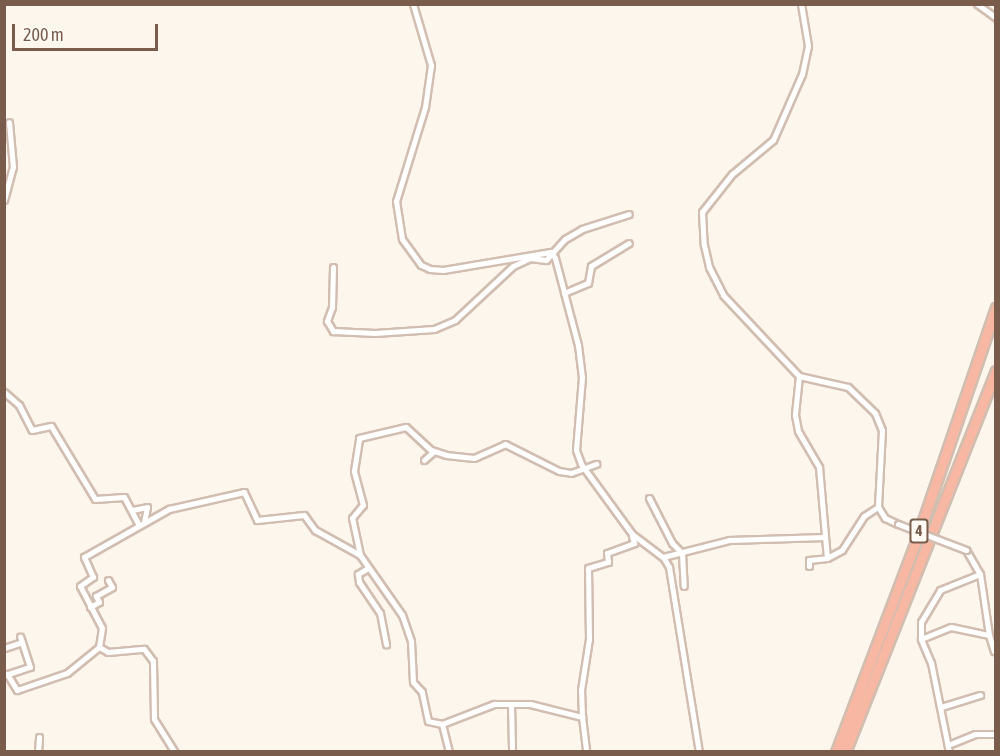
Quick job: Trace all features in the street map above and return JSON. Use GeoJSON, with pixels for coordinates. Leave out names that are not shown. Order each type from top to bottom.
{"type":"FeatureCollection","features":[{"type":"Feature","properties":{"kind":"highway","name":"4"},"geometry":{"type":"LineString","coordinates":[[836,752],[915,544],[996,308]]}},
{"type":"Feature","properties":{"kind":"highway","name":"4"},"geometry":{"type":"LineString","coordinates":[[845,752],[996,371]]}},
{"type":"Feature","properties":{"kind":"street"},"geometry":{"type":"LineString","coordinates":[[413,4],[430,65],[425,107],[402,170],[396,201],[402,239],[421,265],[443,270],[551,252]]}},
{"type":"Feature","properties":{"kind":"street"},"geometry":{"type":"LineString","coordinates":[[801,4],[808,46],[805,62],[779,130],[760,154],[732,174],[702,212],[709,267],[723,295],[799,376],[848,387],[875,413],[882,430],[878,507],[885,518],[966,550],[980,574],[988,636],[993,643],[994,651]]}},
{"type":"Feature","properties":{"kind":"street"},"geometry":{"type":"LineString","coordinates":[[977,4],[996,18]]}},
{"type":"Feature","properties":{"kind":"street"},"geometry":{"type":"LineString","coordinates":[[4,200],[13,167],[9,122]]}},
{"type":"Feature","properties":{"kind":"street"},"geometry":{"type":"LineString","coordinates":[[333,267],[328,325],[336,332],[384,333],[447,325],[513,266],[531,258],[546,260],[551,252],[582,229],[628,214]]}},
{"type":"Feature","properties":{"kind":"street"},"geometry":{"type":"LineString","coordinates":[[564,293],[588,283],[591,266],[629,243]]}},
{"type":"Feature","properties":{"kind":"street"},"geometry":{"type":"LineString","coordinates":[[551,252],[579,355],[583,391],[576,450],[585,470],[632,534],[663,557],[672,580],[699,752]]}},
{"type":"Feature","properties":{"kind":"street"},"geometry":{"type":"LineString","coordinates":[[799,376],[795,415],[798,431],[819,467],[827,558]]}},
{"type":"Feature","properties":{"kind":"street"},"geometry":{"type":"LineString","coordinates":[[4,392],[18,405],[32,430],[51,426],[96,500],[124,497],[141,524]]}},
{"type":"Feature","properties":{"kind":"street"},"geometry":{"type":"LineString","coordinates":[[582,717],[564,710],[494,704],[442,724],[431,723],[427,718],[422,692],[411,675],[411,641],[402,615],[360,555],[352,518],[363,505],[354,471],[359,438],[406,427],[434,451],[469,459],[505,444],[559,471],[585,470],[597,464]]}},
{"type":"Feature","properties":{"kind":"street"},"geometry":{"type":"LineString","coordinates":[[424,460],[434,451]]}},
{"type":"Feature","properties":{"kind":"street"},"geometry":{"type":"LineString","coordinates":[[4,648],[21,639],[30,667],[6,674],[16,690],[67,673],[99,646],[102,628],[80,586],[93,577],[84,557],[169,509],[244,492],[257,520],[304,515],[315,530],[360,555]]}},
{"type":"Feature","properties":{"kind":"street"},"geometry":{"type":"LineString","coordinates":[[649,498],[671,541],[682,553],[684,586]]}},
{"type":"Feature","properties":{"kind":"street"},"geometry":{"type":"LineString","coordinates":[[132,510],[147,507],[149,514],[141,524]]}},
{"type":"Feature","properties":{"kind":"street"},"geometry":{"type":"LineString","coordinates":[[809,566],[809,560],[827,558],[842,550],[864,516],[878,507]]}},
{"type":"Feature","properties":{"kind":"street"},"geometry":{"type":"LineString","coordinates":[[586,752],[581,690],[589,639],[588,568],[608,562],[607,553],[634,543],[632,534]]}},
{"type":"Feature","properties":{"kind":"street"},"geometry":{"type":"LineString","coordinates":[[663,557],[729,540],[825,537]]}},
{"type":"Feature","properties":{"kind":"street"},"geometry":{"type":"LineString","coordinates":[[368,568],[358,574],[359,582],[380,613],[386,644]]}},
{"type":"Feature","properties":{"kind":"street"},"geometry":{"type":"LineString","coordinates":[[980,574],[940,590],[921,622],[921,639],[931,663],[948,748],[975,734],[996,734]]}},
{"type":"Feature","properties":{"kind":"street"},"geometry":{"type":"LineString","coordinates":[[90,607],[99,602],[96,596],[112,587],[108,580]]}},
{"type":"Feature","properties":{"kind":"street"},"geometry":{"type":"LineString","coordinates":[[921,639],[951,627],[988,636]]}},
{"type":"Feature","properties":{"kind":"street"},"geometry":{"type":"LineString","coordinates":[[99,646],[108,652],[144,649],[148,653],[154,669],[154,719],[174,752]]}},
{"type":"Feature","properties":{"kind":"street"},"geometry":{"type":"LineString","coordinates":[[940,707],[980,695]]}},
{"type":"Feature","properties":{"kind":"street"},"geometry":{"type":"LineString","coordinates":[[511,704],[512,748]]}},
{"type":"Feature","properties":{"kind":"street"},"geometry":{"type":"LineString","coordinates":[[442,724],[449,752]]}},
{"type":"Feature","properties":{"kind":"street"},"geometry":{"type":"LineString","coordinates":[[38,752],[39,737]]}}]}
